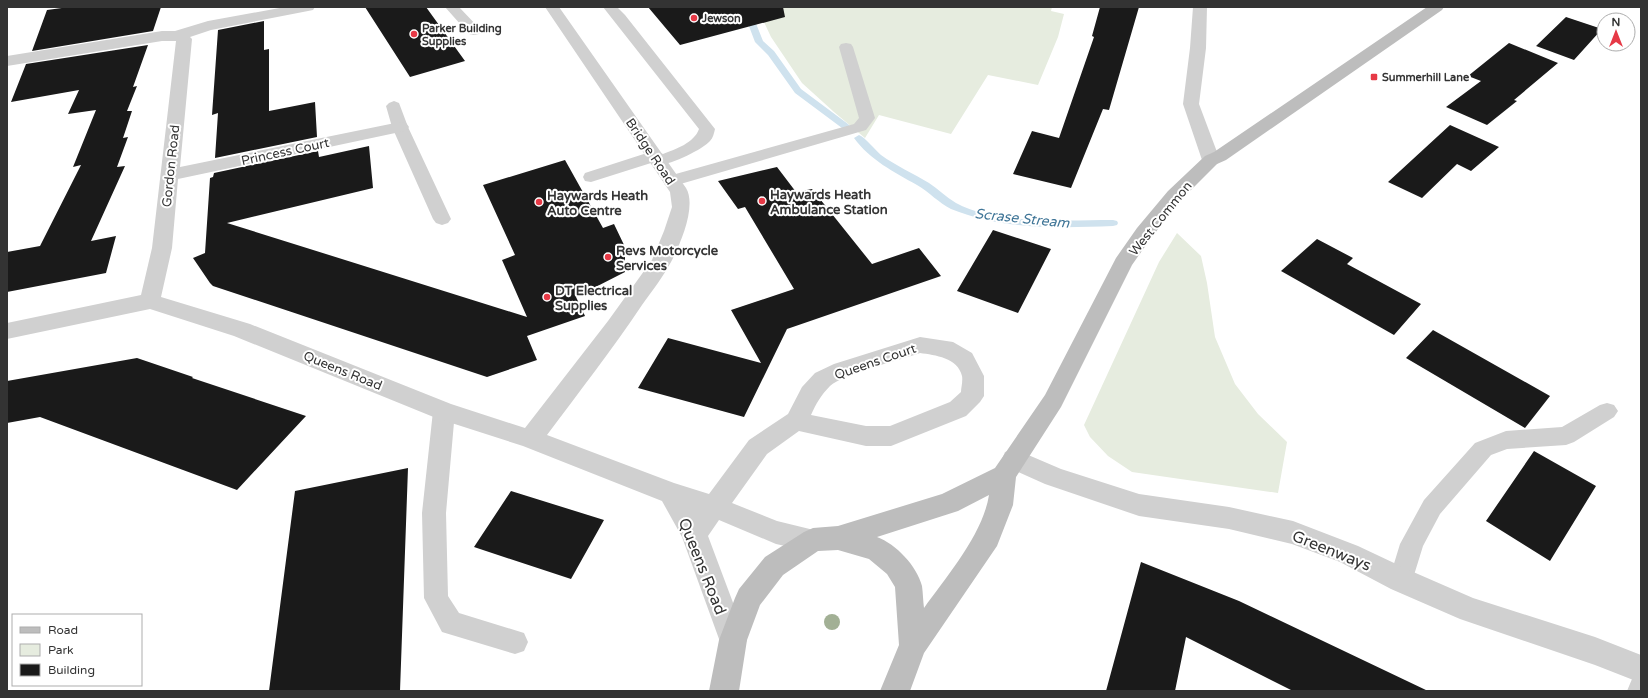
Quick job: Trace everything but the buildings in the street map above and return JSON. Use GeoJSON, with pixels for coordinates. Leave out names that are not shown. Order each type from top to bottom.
{"type":"FeatureCollection","features":[{"type":"Feature","properties":{"kind":"main road","name":"West Common"},"geometry":{"type":"LineString","coordinates":[[1009,467],[1053,401],[1123,263],[1144,233],[1175,195],[1211,160],[1220,156],[1275,119],[1437,7]]}},
{"type":"Feature","properties":{"kind":"main road"},"geometry":{"type":"LineString","coordinates":[[724,691],[733,640],[749,598],[774,566],[825,539],[949,504],[1009,467]]}},
{"type":"Feature","properties":{"kind":"main road"},"geometry":{"type":"LineString","coordinates":[[895,691],[913,645],[944,604],[988,538],[1000,505],[1009,467]]}},
{"type":"Feature","properties":{"kind":"main road"},"geometry":{"type":"LineString","coordinates":[[825,539],[877,549],[896,565],[908,585],[913,645]]}},
{"type":"Feature","properties":{"kind":"street"},"geometry":{"type":"LineString","coordinates":[[7,61],[162,36],[176,36],[208,26],[308,7]]}},
{"type":"Feature","properties":{"kind":"street","name":"Bridge Road"},"geometry":{"type":"LineString","coordinates":[[530,439],[616,327],[661,262],[674,231],[681,207],[679,192],[552,7]]}},
{"type":"Feature","properties":{"kind":"street"},"geometry":{"type":"LineString","coordinates":[[1200,7],[1198,48],[1191,104],[1211,160]]}},
{"type":"Feature","properties":{"kind":"street","name":"Gordon Road"},"geometry":{"type":"LineString","coordinates":[[150,301],[162,248],[184,39],[176,36]]}},
{"type":"Feature","properties":{"kind":"street","name":"Princess Court"},"geometry":{"type":"LineString","coordinates":[[169,175],[400,127]]}},
{"type":"Feature","properties":{"kind":"street","name":"Queens Road"},"geometry":{"type":"LineString","coordinates":[[7,331],[150,301],[242,330],[444,411],[530,439],[671,493],[714,507],[776,532],[825,539]]}},
{"type":"Feature","properties":{"kind":"street","name":"Queens Court"},"geometry":{"type":"LineString","coordinates":[[694,534],[758,447],[796,421],[810,392],[823,380],[842,370],[920,345],[945,348],[964,359],[974,376],[972,396],[958,409],[890,436],[866,436],[796,421]]}},
{"type":"Feature","properties":{"kind":"street","name":"Greenways"},"geometry":{"type":"LineString","coordinates":[[1009,467],[1054,477],[1139,505],[1229,518],[1293,533],[1349,554],[1400,580],[1470,610],[1596,651],[1641,669]]}},
{"type":"Feature","properties":{"kind":"street","name":"Queens Road"},"geometry":{"type":"LineString","coordinates":[[671,493],[694,534],[733,640]]}},
{"type":"Feature","properties":{"kind":"lane"},"geometry":{"type":"LineString","coordinates":[[452,7],[474,31]]}},
{"type":"Feature","properties":{"kind":"lane"},"geometry":{"type":"LineString","coordinates":[[591,177],[685,151],[704,138],[707,129],[610,7]]}},
{"type":"Feature","properties":{"kind":"lane"},"geometry":{"type":"LineString","coordinates":[[671,181],[860,127],[867,118],[846,47]]}},
{"type":"Feature","properties":{"kind":"lane"},"geometry":{"type":"LineString","coordinates":[[394,106],[400,127],[442,219]]}},
{"type":"Feature","properties":{"kind":"lane"},"geometry":{"type":"LineString","coordinates":[[444,411],[434,512],[436,598],[451,623],[515,642]]}},
{"type":"Feature","properties":{"kind":"lane"},"geometry":{"type":"LineString","coordinates":[[1400,580],[1412,544],[1432,507],[1483,449],[1506,440],[1566,436],[1607,411]]}},
{"type":"Feature","properties":{"kind":"green space"},"geometry":{"type":"Polygon","coordinates":[[[757,7],[1052,7],[1051,11],[1064,14],[1058,37],[1038,85],[988,75],[951,134],[879,115],[865,138],[802,83],[771,37],[757,7]]]}},
{"type":"Feature","properties":{"kind":"green space"},"geometry":{"type":"Polygon","coordinates":[[[1177,233],[1201,256],[1207,283],[1215,337],[1235,384],[1258,414],[1287,442],[1278,493],[1132,472],[1108,456],[1090,437],[1084,425],[1159,262],[1177,233]]]}},
{"type":"Feature","properties":{"kind":"waterway","name":"Scrase Stream"},"geometry":{"type":"LineString","coordinates":[[748,7],[751,21],[759,42],[771,53],[798,91],[845,126]]}},
{"type":"Feature","properties":{"kind":"waterway","name":"Scrase Stream"},"geometry":{"type":"LineString","coordinates":[[859,138],[870,151],[884,161],[926,186],[952,205],[971,213],[1032,222],[1074,224],[1113,223]]}},
{"type":"Feature","properties":{"kind":"place","name":"Jewson"},"geometry":{"type":"Point","coordinates":[694,18]}},
{"type":"Feature","properties":{"kind":"place","name":"Parker Building Supplies"},"geometry":{"type":"Point","coordinates":[414,34]}},
{"type":"Feature","properties":{"kind":"place","name":"Summerhill Lane"},"geometry":{"type":"Point","coordinates":[1374,77]}},
{"type":"Feature","properties":{"kind":"place","name":"Haywards Heath Ambulance Station"},"geometry":{"type":"Point","coordinates":[762,201]}},
{"type":"Feature","properties":{"kind":"place","name":"Haywards Heath Auto Centre"},"geometry":{"type":"Point","coordinates":[539,202]}},
{"type":"Feature","properties":{"kind":"place","name":"Revs Motorcycle Services"},"geometry":{"type":"Point","coordinates":[608,257]}},
{"type":"Feature","properties":{"kind":"place","name":"DT Electrical Supplies"},"geometry":{"type":"Point","coordinates":[547,297]}}]}
